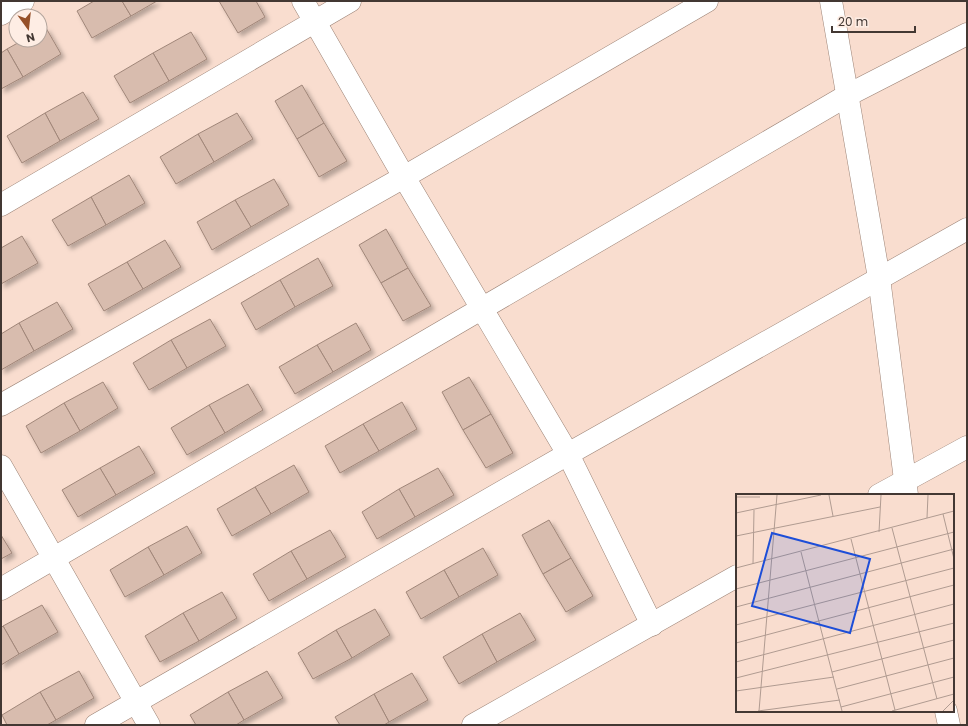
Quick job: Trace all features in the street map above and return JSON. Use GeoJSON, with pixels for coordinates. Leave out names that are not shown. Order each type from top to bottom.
{"type":"FeatureCollection","features":[{"type":"Feature","properties":{"kind":"street"},"geometry":{"type":"LineString","coordinates":[[1,14],[23,1]]}},
{"type":"Feature","properties":{"kind":"street"},"geometry":{"type":"LineString","coordinates":[[303,1],[404,177],[568,454],[652,625]]}},
{"type":"Feature","properties":{"kind":"street"},"geometry":{"type":"LineString","coordinates":[[1,205],[350,1]]}},
{"type":"Feature","properties":{"kind":"street"},"geometry":{"type":"LineString","coordinates":[[1,405],[404,177],[707,1]]}},
{"type":"Feature","properties":{"kind":"street"},"geometry":{"type":"LineString","coordinates":[[831,1],[879,278],[906,488]]}},
{"type":"Feature","properties":{"kind":"street"},"geometry":{"type":"LineString","coordinates":[[1,589],[483,310],[848,95],[967,34]]}},
{"type":"Feature","properties":{"kind":"street"},"geometry":{"type":"LineString","coordinates":[[96,725],[568,454],[967,229]]}},
{"type":"Feature","properties":{"kind":"street"},"geometry":{"type":"LineString","coordinates":[[883,494],[906,488],[967,446]]}},
{"type":"Feature","properties":{"kind":"street"},"geometry":{"type":"LineString","coordinates":[[1,466],[149,725]]}},
{"type":"Feature","properties":{"kind":"street"},"geometry":{"type":"LineString","coordinates":[[473,725],[736,577]]}},
{"type":"Feature","properties":{"kind":"street"},"geometry":{"type":"LineString","coordinates":[[946,712],[949,725]]}},
{"type":"Feature","properties":{"kind":"building"},"geometry":{"type":"Polygon","coordinates":[[[94,1],[122,1],[131,16],[92,38],[77,11],[94,1]]]}},
{"type":"Feature","properties":{"kind":"building"},"geometry":{"type":"Polygon","coordinates":[[[122,1],[157,1],[131,16],[122,1]]]}},
{"type":"Feature","properties":{"kind":"building"},"geometry":{"type":"Polygon","coordinates":[[[219,1],[256,1],[265,17],[238,33],[219,1]]]}},
{"type":"Feature","properties":{"kind":"building"},"geometry":{"type":"Polygon","coordinates":[[[48,31],[61,54],[23,77],[7,49],[48,48],[48,31]]]}},
{"type":"Feature","properties":{"kind":"building"},"geometry":{"type":"Polygon","coordinates":[[[191,32],[207,59],[169,81],[153,53],[191,32]]]}},
{"type":"Feature","properties":{"kind":"building"},"geometry":{"type":"Polygon","coordinates":[[[7,49],[23,77],[1,89],[1,53],[7,49]]]}},
{"type":"Feature","properties":{"kind":"building"},"geometry":{"type":"Polygon","coordinates":[[[153,53],[169,81],[130,103],[114,76],[153,53]]]}},
{"type":"Feature","properties":{"kind":"building"},"geometry":{"type":"Polygon","coordinates":[[[302,85],[324,123],[297,139],[275,101],[302,85]]]}},
{"type":"Feature","properties":{"kind":"building"},"geometry":{"type":"Polygon","coordinates":[[[83,92],[99,119],[60,141],[45,113],[83,92]]]}},
{"type":"Feature","properties":{"kind":"building"},"geometry":{"type":"Polygon","coordinates":[[[45,113],[60,141],[22,163],[7,136],[45,113]]]}},
{"type":"Feature","properties":{"kind":"building"},"geometry":{"type":"Polygon","coordinates":[[[237,113],[253,139],[214,162],[198,134],[237,113]]]}},
{"type":"Feature","properties":{"kind":"building"},"geometry":{"type":"Polygon","coordinates":[[[324,123],[347,161],[319,177],[297,139],[324,123]]]}},
{"type":"Feature","properties":{"kind":"building"},"geometry":{"type":"Polygon","coordinates":[[[198,134],[214,162],[176,184],[160,157],[198,134]]]}},
{"type":"Feature","properties":{"kind":"building"},"geometry":{"type":"Polygon","coordinates":[[[129,175],[145,203],[106,225],[91,197],[129,175]]]}},
{"type":"Feature","properties":{"kind":"building"},"geometry":{"type":"Polygon","coordinates":[[[274,179],[289,205],[251,227],[235,200],[274,179]]]}},
{"type":"Feature","properties":{"kind":"building"},"geometry":{"type":"Polygon","coordinates":[[[91,197],[106,225],[68,246],[52,220],[91,197]]]}},
{"type":"Feature","properties":{"kind":"building"},"geometry":{"type":"Polygon","coordinates":[[[235,200],[251,227],[212,250],[197,222],[235,200]]]}},
{"type":"Feature","properties":{"kind":"building"},"geometry":{"type":"Polygon","coordinates":[[[386,229],[408,268],[381,283],[359,245],[386,229]]]}},
{"type":"Feature","properties":{"kind":"building"},"geometry":{"type":"Polygon","coordinates":[[[22,236],[38,263],[1,284],[1,248],[22,236]]]}},
{"type":"Feature","properties":{"kind":"building"},"geometry":{"type":"Polygon","coordinates":[[[165,240],[181,267],[143,289],[127,262],[165,240]]]}},
{"type":"Feature","properties":{"kind":"building"},"geometry":{"type":"Polygon","coordinates":[[[318,258],[333,286],[295,307],[280,280],[318,258]]]}},
{"type":"Feature","properties":{"kind":"building"},"geometry":{"type":"Polygon","coordinates":[[[127,262],[143,289],[104,311],[88,284],[127,262]]]}},
{"type":"Feature","properties":{"kind":"building"},"geometry":{"type":"Polygon","coordinates":[[[408,268],[431,306],[403,321],[381,283],[408,268]]]}},
{"type":"Feature","properties":{"kind":"building"},"geometry":{"type":"Polygon","coordinates":[[[280,280],[295,307],[256,330],[241,303],[280,280]]]}},
{"type":"Feature","properties":{"kind":"building"},"geometry":{"type":"Polygon","coordinates":[[[57,302],[73,329],[34,351],[19,323],[57,302]]]}},
{"type":"Feature","properties":{"kind":"building"},"geometry":{"type":"Polygon","coordinates":[[[210,319],[226,346],[187,368],[171,340],[210,319]]]}},
{"type":"Feature","properties":{"kind":"building"},"geometry":{"type":"Polygon","coordinates":[[[19,323],[34,351],[1,370],[1,334],[19,323]]]}},
{"type":"Feature","properties":{"kind":"building"},"geometry":{"type":"Polygon","coordinates":[[[356,323],[371,350],[333,372],[317,345],[356,323]]]}},
{"type":"Feature","properties":{"kind":"building"},"geometry":{"type":"Polygon","coordinates":[[[171,340],[187,368],[149,390],[133,363],[171,340]]]}},
{"type":"Feature","properties":{"kind":"building"},"geometry":{"type":"Polygon","coordinates":[[[317,345],[333,372],[295,394],[279,367],[317,345]]]}},
{"type":"Feature","properties":{"kind":"building"},"geometry":{"type":"Polygon","coordinates":[[[469,377],[491,414],[463,430],[442,392],[469,377]]]}},
{"type":"Feature","properties":{"kind":"building"},"geometry":{"type":"Polygon","coordinates":[[[103,382],[118,408],[80,431],[64,403],[103,382]]]}},
{"type":"Feature","properties":{"kind":"building"},"geometry":{"type":"Polygon","coordinates":[[[248,384],[263,410],[225,433],[209,405],[248,384]]]}},
{"type":"Feature","properties":{"kind":"building"},"geometry":{"type":"Polygon","coordinates":[[[402,402],[417,429],[379,451],[363,424],[402,402]]]}},
{"type":"Feature","properties":{"kind":"building"},"geometry":{"type":"Polygon","coordinates":[[[64,403],[80,431],[41,453],[26,426],[64,403]]]}},
{"type":"Feature","properties":{"kind":"building"},"geometry":{"type":"Polygon","coordinates":[[[209,405],[225,433],[187,455],[171,428],[209,405]]]}},
{"type":"Feature","properties":{"kind":"building"},"geometry":{"type":"Polygon","coordinates":[[[491,414],[513,453],[486,468],[463,430],[491,414]]]}},
{"type":"Feature","properties":{"kind":"building"},"geometry":{"type":"Polygon","coordinates":[[[363,424],[379,451],[340,473],[325,446],[363,424]]]}},
{"type":"Feature","properties":{"kind":"building"},"geometry":{"type":"Polygon","coordinates":[[[139,446],[155,473],[116,495],[100,468],[139,446]]]}},
{"type":"Feature","properties":{"kind":"building"},"geometry":{"type":"Polygon","coordinates":[[[294,465],[309,492],[271,514],[255,487],[294,465]]]}},
{"type":"Feature","properties":{"kind":"building"},"geometry":{"type":"Polygon","coordinates":[[[100,468],[116,495],[78,517],[62,490],[100,468]]]}},
{"type":"Feature","properties":{"kind":"building"},"geometry":{"type":"Polygon","coordinates":[[[438,468],[454,495],[415,517],[399,489],[438,468]]]}},
{"type":"Feature","properties":{"kind":"building"},"geometry":{"type":"Polygon","coordinates":[[[255,487],[271,514],[232,536],[217,509],[255,487]]]}},
{"type":"Feature","properties":{"kind":"building"},"geometry":{"type":"Polygon","coordinates":[[[399,489],[415,517],[377,539],[362,512],[399,489]]]}},
{"type":"Feature","properties":{"kind":"building"},"geometry":{"type":"Polygon","coordinates":[[[549,520],[571,558],[543,574],[522,535],[549,520]]]}},
{"type":"Feature","properties":{"kind":"building"},"geometry":{"type":"Polygon","coordinates":[[[187,526],[202,553],[164,575],[148,547],[187,526]]]}},
{"type":"Feature","properties":{"kind":"building"},"geometry":{"type":"Polygon","coordinates":[[[330,530],[346,557],[307,579],[291,551],[330,530]]]}},
{"type":"Feature","properties":{"kind":"building"},"geometry":{"type":"Polygon","coordinates":[[[1,535],[12,553],[1,559],[1,535]]]}},
{"type":"Feature","properties":{"kind":"building"},"geometry":{"type":"Polygon","coordinates":[[[148,547],[164,575],[125,597],[110,570],[148,547]]]}},
{"type":"Feature","properties":{"kind":"building"},"geometry":{"type":"Polygon","coordinates":[[[483,548],[498,575],[459,597],[444,570],[483,548]]]}},
{"type":"Feature","properties":{"kind":"building"},"geometry":{"type":"Polygon","coordinates":[[[291,551],[307,579],[269,601],[253,574],[291,551]]]}},
{"type":"Feature","properties":{"kind":"building"},"geometry":{"type":"Polygon","coordinates":[[[571,558],[593,596],[566,612],[543,574],[571,558]]]}},
{"type":"Feature","properties":{"kind":"building"},"geometry":{"type":"Polygon","coordinates":[[[444,570],[459,597],[421,619],[406,592],[444,570]]]}},
{"type":"Feature","properties":{"kind":"building"},"geometry":{"type":"Polygon","coordinates":[[[222,592],[237,618],[199,641],[183,613],[222,592]]]}},
{"type":"Feature","properties":{"kind":"building"},"geometry":{"type":"Polygon","coordinates":[[[42,605],[58,632],[19,654],[3,626],[42,605]]]}},
{"type":"Feature","properties":{"kind":"building"},"geometry":{"type":"Polygon","coordinates":[[[375,609],[390,635],[352,658],[336,630],[375,609]]]}},
{"type":"Feature","properties":{"kind":"building"},"geometry":{"type":"Polygon","coordinates":[[[183,613],[199,641],[160,662],[145,636],[183,613]]]}},
{"type":"Feature","properties":{"kind":"building"},"geometry":{"type":"Polygon","coordinates":[[[520,613],[536,640],[497,662],[482,634],[520,613]]]}},
{"type":"Feature","properties":{"kind":"building"},"geometry":{"type":"Polygon","coordinates":[[[3,626],[19,654],[1,665],[1,628],[3,626]]]}},
{"type":"Feature","properties":{"kind":"building"},"geometry":{"type":"Polygon","coordinates":[[[336,630],[352,658],[313,679],[298,653],[336,630]]]}},
{"type":"Feature","properties":{"kind":"building"},"geometry":{"type":"Polygon","coordinates":[[[482,634],[497,662],[459,684],[443,657],[482,634]]]}},
{"type":"Feature","properties":{"kind":"building"},"geometry":{"type":"Polygon","coordinates":[[[79,671],[94,698],[56,720],[40,692],[79,671]]]}},
{"type":"Feature","properties":{"kind":"building"},"geometry":{"type":"Polygon","coordinates":[[[267,671],[283,698],[244,720],[228,692],[267,671]]]}},
{"type":"Feature","properties":{"kind":"building"},"geometry":{"type":"Polygon","coordinates":[[[412,673],[428,700],[389,722],[374,694],[412,673]]]}},
{"type":"Feature","properties":{"kind":"building"},"geometry":{"type":"Polygon","coordinates":[[[40,692],[56,720],[47,725],[7,725],[2,715],[40,692]]]}},
{"type":"Feature","properties":{"kind":"building"},"geometry":{"type":"Polygon","coordinates":[[[228,692],[244,720],[236,725],[196,725],[190,715],[228,692]]]}},
{"type":"Feature","properties":{"kind":"building"},"geometry":{"type":"Polygon","coordinates":[[[374,694],[389,722],[384,725],[340,725],[335,717],[374,694]]]}}]}
